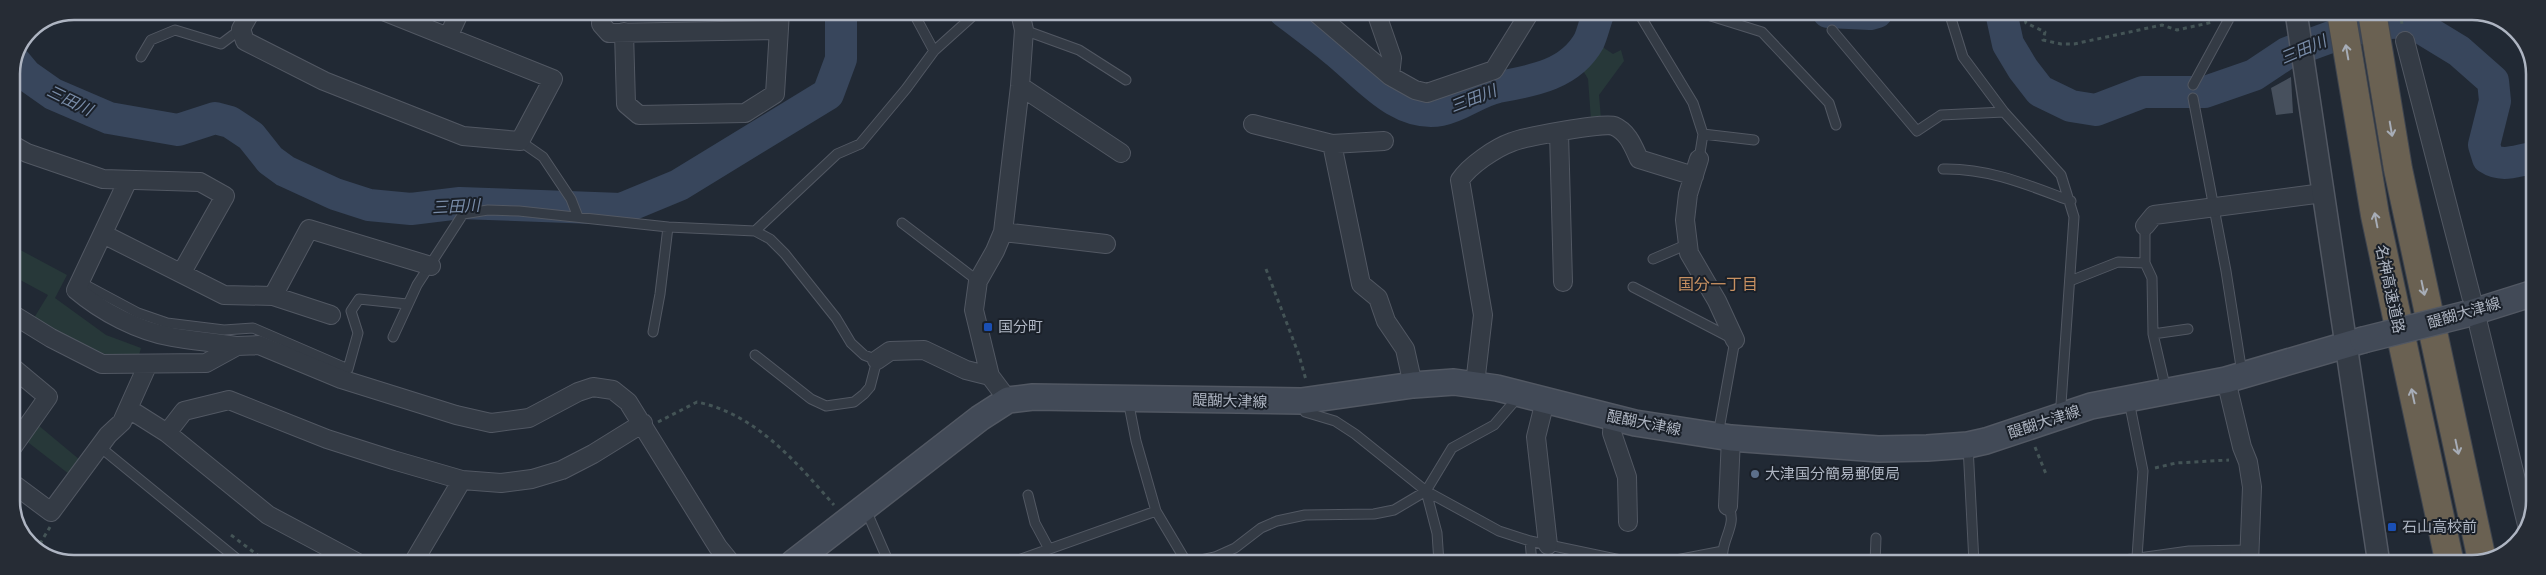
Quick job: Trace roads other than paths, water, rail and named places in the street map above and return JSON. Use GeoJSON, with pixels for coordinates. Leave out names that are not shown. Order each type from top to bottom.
{"type":"FeatureCollection","features":[{"type":"Feature","properties":{"kind":"highway","name":"名神高速道路"},"geometry":{"type":"LineString","coordinates":[[2342,20],[2375,215],[2448,555]]}},
{"type":"Feature","properties":{"kind":"highway"},"geometry":{"type":"LineString","coordinates":[[2373,20],[2398,169],[2481,555]]}},
{"type":"Feature","properties":{"kind":"main road","name":"醍醐大津線"},"geometry":{"type":"LineString","coordinates":[[802,555],[980,418],[1008,400],[1033,397],[1306,401],[1436,382],[1475,384],[1613,418],[1724,437],[1878,448],[1968,445],[2027,428],[2091,406],[2235,378],[2355,342],[2471,312],[2526,295]]}},
{"type":"Feature","properties":{"kind":"street"},"geometry":{"type":"LineString","coordinates":[[246,20],[241,29],[244,41],[324,81],[463,136],[520,141],[553,79],[405,20]]}},
{"type":"Feature","properties":{"kind":"street"},"geometry":{"type":"LineString","coordinates":[[448,38],[456,20]]}},
{"type":"Feature","properties":{"kind":"street"},"geometry":{"type":"LineString","coordinates":[[601,20],[601,24],[609,32],[778,30]]}},
{"type":"Feature","properties":{"kind":"street"},"geometry":{"type":"LineString","coordinates":[[624,32],[626,104],[639,115],[745,113],[775,94],[779,20]]}},
{"type":"Feature","properties":{"kind":"street"},"geometry":{"type":"LineString","coordinates":[[1008,400],[990,376],[974,310],[978,281],[995,251],[1003,232],[1020,86],[1024,30],[1022,20]]}},
{"type":"Feature","properties":{"kind":"street"},"geometry":{"type":"LineString","coordinates":[[1324,20],[1390,76],[1415,90],[1427,93],[1494,70],[1525,20]]}},
{"type":"Feature","properties":{"kind":"street"},"geometry":{"type":"LineString","coordinates":[[1379,20],[1392,58],[1390,76]]}},
{"type":"Feature","properties":{"kind":"street"},"geometry":{"type":"LineString","coordinates":[[2297,20],[2323,192],[2355,342],[2378,555]]}},
{"type":"Feature","properties":{"kind":"street"},"geometry":{"type":"LineString","coordinates":[[2405,40],[2471,312],[2524,515]]}},
{"type":"Feature","properties":{"kind":"street"},"geometry":{"type":"LineString","coordinates":[[1020,86],[1121,153]]}},
{"type":"Feature","properties":{"kind":"street"},"geometry":{"type":"LineString","coordinates":[[1253,124],[1332,144],[1384,141]]}},
{"type":"Feature","properties":{"kind":"street"},"geometry":{"type":"LineString","coordinates":[[1475,384],[1482,315],[1460,180],[1467,169],[1511,142],[1559,132],[1612,125],[1626,134],[1639,159],[1696,168],[1688,194],[1685,220],[1689,253],[1717,301],[1735,340]]}},
{"type":"Feature","properties":{"kind":"street"},"geometry":{"type":"LineString","coordinates":[[1559,132],[1563,282]]}},
{"type":"Feature","properties":{"kind":"street"},"geometry":{"type":"LineString","coordinates":[[1332,144],[1361,284],[1378,298],[1386,321],[1404,349],[1412,385]]}},
{"type":"Feature","properties":{"kind":"street"},"geometry":{"type":"LineString","coordinates":[[20,149],[103,179],[200,182],[225,196],[182,272]]}},
{"type":"Feature","properties":{"kind":"street"},"geometry":{"type":"LineString","coordinates":[[128,180],[76,290],[95,306],[148,330],[172,337],[237,346],[259,345],[342,379],[456,415],[491,423],[529,418],[578,392],[592,387],[613,390],[628,402],[725,555]]}},
{"type":"Feature","properties":{"kind":"street"},"geometry":{"type":"LineString","coordinates":[[2145,226],[2154,215],[2323,192]]}},
{"type":"Feature","properties":{"kind":"street"},"geometry":{"type":"LineString","coordinates":[[273,296],[309,229],[431,266]]}},
{"type":"Feature","properties":{"kind":"street"},"geometry":{"type":"LineString","coordinates":[[1003,232],[1106,244]]}},
{"type":"Feature","properties":{"kind":"street"},"geometry":{"type":"LineString","coordinates":[[103,234],[224,294],[273,296],[331,314]]}},
{"type":"Feature","properties":{"kind":"street"},"geometry":{"type":"LineString","coordinates":[[20,319],[50,338],[102,364],[206,364],[237,346]]}},
{"type":"Feature","properties":{"kind":"street"},"geometry":{"type":"LineString","coordinates":[[877,360],[890,351],[924,350],[966,370],[990,376]]}},
{"type":"Feature","properties":{"kind":"street"},"geometry":{"type":"LineString","coordinates":[[20,489],[51,512],[100,447],[122,422],[148,364]]}},
{"type":"Feature","properties":{"kind":"street"},"geometry":{"type":"LineString","coordinates":[[20,374],[48,397],[20,437]]}},
{"type":"Feature","properties":{"kind":"street"},"geometry":{"type":"LineString","coordinates":[[2235,378],[2242,447],[2252,487],[2249,555]]}},
{"type":"Feature","properties":{"kind":"street"},"geometry":{"type":"LineString","coordinates":[[167,433],[184,411],[229,400],[327,439],[462,480],[501,484],[539,477],[562,470],[644,426]]}},
{"type":"Feature","properties":{"kind":"street"},"geometry":{"type":"LineString","coordinates":[[1545,401],[1536,437],[1548,545]]}},
{"type":"Feature","properties":{"kind":"street"},"geometry":{"type":"LineString","coordinates":[[128,409],[167,433],[268,515],[343,555]]}},
{"type":"Feature","properties":{"kind":"street"},"geometry":{"type":"LineString","coordinates":[[1613,418],[1612,433],[1627,477],[1628,522]]}},
{"type":"Feature","properties":{"kind":"street"},"geometry":{"type":"LineString","coordinates":[[1724,437],[1728,506]]}},
{"type":"Feature","properties":{"kind":"street"},"geometry":{"type":"LineString","coordinates":[[418,555],[462,480]]}},
{"type":"Feature","properties":{"kind":"lane"},"geometry":{"type":"LineString","coordinates":[[917,20],[934,51]]}},
{"type":"Feature","properties":{"kind":"lane"},"geometry":{"type":"LineString","coordinates":[[755,231],[837,154],[860,144],[906,89],[934,51],[968,20]]}},
{"type":"Feature","properties":{"kind":"lane"},"geometry":{"type":"LineString","coordinates":[[1643,20],[1693,103],[1703,134],[1696,168]]}},
{"type":"Feature","properties":{"kind":"lane"},"geometry":{"type":"LineString","coordinates":[[1724,20],[1762,32],[1829,103],[1836,125]]}},
{"type":"Feature","properties":{"kind":"lane"},"geometry":{"type":"LineString","coordinates":[[1951,20],[1963,57],[2004,112],[2061,175],[2070,201],[2074,217],[2061,404],[2066,415]]}},
{"type":"Feature","properties":{"kind":"lane"},"geometry":{"type":"LineString","coordinates":[[2193,85],[2228,20]]}},
{"type":"Feature","properties":{"kind":"lane"},"geometry":{"type":"LineString","coordinates":[[141,57],[151,40],[175,30],[220,44],[241,29]]}},
{"type":"Feature","properties":{"kind":"lane"},"geometry":{"type":"LineString","coordinates":[[1024,30],[1079,50],[1126,80]]}},
{"type":"Feature","properties":{"kind":"lane"},"geometry":{"type":"LineString","coordinates":[[1832,30],[1917,131],[1941,115],[2004,112]]}},
{"type":"Feature","properties":{"kind":"lane"},"geometry":{"type":"LineString","coordinates":[[2193,98],[2212,206],[2226,271],[2235,378]]}},
{"type":"Feature","properties":{"kind":"lane"},"geometry":{"type":"LineString","coordinates":[[1703,134],[1754,140]]}},
{"type":"Feature","properties":{"kind":"lane"},"geometry":{"type":"LineString","coordinates":[[520,141],[543,157],[571,199],[578,215]]}},
{"type":"Feature","properties":{"kind":"lane"},"geometry":{"type":"LineString","coordinates":[[1944,169],[1963,169],[2000,175],[2070,201]]}},
{"type":"Feature","properties":{"kind":"lane"},"geometry":{"type":"LineString","coordinates":[[393,337],[417,285],[463,214],[470,212],[512,211],[578,215],[668,227],[755,231],[770,239],[785,254],[836,318],[851,343],[864,355],[877,360],[870,387],[864,394],[854,402],[826,406],[811,399],[755,354]]}},
{"type":"Feature","properties":{"kind":"lane"},"geometry":{"type":"LineString","coordinates":[[902,223],[978,281]]}},
{"type":"Feature","properties":{"kind":"lane"},"geometry":{"type":"LineString","coordinates":[[2145,226],[2145,263],[2152,278],[2153,334],[2166,391]]}},
{"type":"Feature","properties":{"kind":"lane"},"geometry":{"type":"LineString","coordinates":[[653,332],[662,280],[668,227]]}},
{"type":"Feature","properties":{"kind":"lane"},"geometry":{"type":"LineString","coordinates":[[1653,259],[1688,244]]}},
{"type":"Feature","properties":{"kind":"lane"},"geometry":{"type":"LineString","coordinates":[[2070,281],[2118,262],[2145,263]]}},
{"type":"Feature","properties":{"kind":"lane"},"geometry":{"type":"LineString","coordinates":[[80,282],[138,313],[167,323],[224,330],[253,328],[348,369],[358,333],[352,311],[359,299],[407,304]]}},
{"type":"Feature","properties":{"kind":"lane"},"geometry":{"type":"LineString","coordinates":[[1633,287],[1735,340],[1724,437]]}},
{"type":"Feature","properties":{"kind":"lane"},"geometry":{"type":"LineString","coordinates":[[2153,334],[2188,329]]}},
{"type":"Feature","properties":{"kind":"lane"},"geometry":{"type":"LineString","coordinates":[[1218,555],[1235,548],[1261,528],[1277,521],[1305,514],[1374,514],[1394,510],[1426,491],[1452,448],[1494,424],[1520,394]]}},
{"type":"Feature","properties":{"kind":"lane"},"geometry":{"type":"LineString","coordinates":[[1128,398],[1136,441],[1156,511],[1182,555]]}},
{"type":"Feature","properties":{"kind":"lane"},"geometry":{"type":"LineString","coordinates":[[2128,399],[2143,471],[2137,555]]}},
{"type":"Feature","properties":{"kind":"lane"},"geometry":{"type":"LineString","coordinates":[[1306,401],[1305,412],[1335,421],[1355,434],[1426,491],[1499,531],[1530,541],[1596,555]]}},
{"type":"Feature","properties":{"kind":"lane"},"geometry":{"type":"LineString","coordinates":[[1968,445],[1974,555]]}},
{"type":"Feature","properties":{"kind":"lane"},"geometry":{"type":"LineString","coordinates":[[100,447],[232,555]]}},
{"type":"Feature","properties":{"kind":"lane"},"geometry":{"type":"LineString","coordinates":[[1426,491],[1437,533],[1438,555]]}},
{"type":"Feature","properties":{"kind":"lane"},"geometry":{"type":"LineString","coordinates":[[1028,495],[1035,523],[1049,549]]}},
{"type":"Feature","properties":{"kind":"lane"},"geometry":{"type":"LineString","coordinates":[[1723,555],[1732,513],[1728,506]]}},
{"type":"Feature","properties":{"kind":"lane"},"geometry":{"type":"LineString","coordinates":[[1032,555],[1156,511]]}},
{"type":"Feature","properties":{"kind":"lane"},"geometry":{"type":"LineString","coordinates":[[856,514],[884,555]]}},
{"type":"Feature","properties":{"kind":"lane"},"geometry":{"type":"LineString","coordinates":[[1875,555],[1876,538]]}},
{"type":"Feature","properties":{"kind":"lane"},"geometry":{"type":"LineString","coordinates":[[1530,541],[1531,555]]}},
{"type":"Feature","properties":{"kind":"lane"},"geometry":{"type":"LineString","coordinates":[[1702,555],[1723,551]]}},
{"type":"Feature","properties":{"kind":"lane"},"geometry":{"type":"LineString","coordinates":[[2154,555],[2189,551],[2229,555]]}},
{"type":"Feature","properties":{"kind":"waterway","name":"三田川"},"geometry":{"type":"LineString","coordinates":[[21,68],[26,75],[53,94],[109,118],[178,130],[215,118],[230,122],[251,136],[270,160],[285,171],[335,194],[369,205],[411,209],[460,203],[621,209],[679,185],[828,94],[841,59],[841,20]]}},
{"type":"Feature","properties":{"kind":"waterway","name":"三田川"},"geometry":{"type":"LineString","coordinates":[[1295,20],[1333,49],[1382,92],[1396,101],[1425,111],[1448,108],[1491,89],[1537,79],[1561,69],[1572,62],[1589,41],[1596,20]]}},
{"type":"Feature","properties":{"kind":"waterway","name":"三田川"},"geometry":{"type":"LineString","coordinates":[[2003,20],[2008,44],[2023,69],[2040,91],[2071,106],[2096,110],[2143,92],[2205,92],[2254,75],[2287,53],[2350,30],[2408,22],[2459,51],[2493,81],[2495,101],[2484,145],[2488,158],[2505,163],[2526,159]]}},
{"type":"Feature","properties":{"kind":"place","name":"国分町"},"geometry":{"type":"Point","coordinates":[988,327]}},
{"type":"Feature","properties":{"kind":"place","name":"大津国分簡易郵便局"},"geometry":{"type":"Point","coordinates":[1755,474]}},
{"type":"Feature","properties":{"kind":"place","name":"石山高校前"},"geometry":{"type":"Point","coordinates":[2392,527]}},
{"type":"Feature","properties":{"kind":"district","name":"国分一丁目"},"geometry":{"type":"Point","coordinates":[1718,284]}}]}
